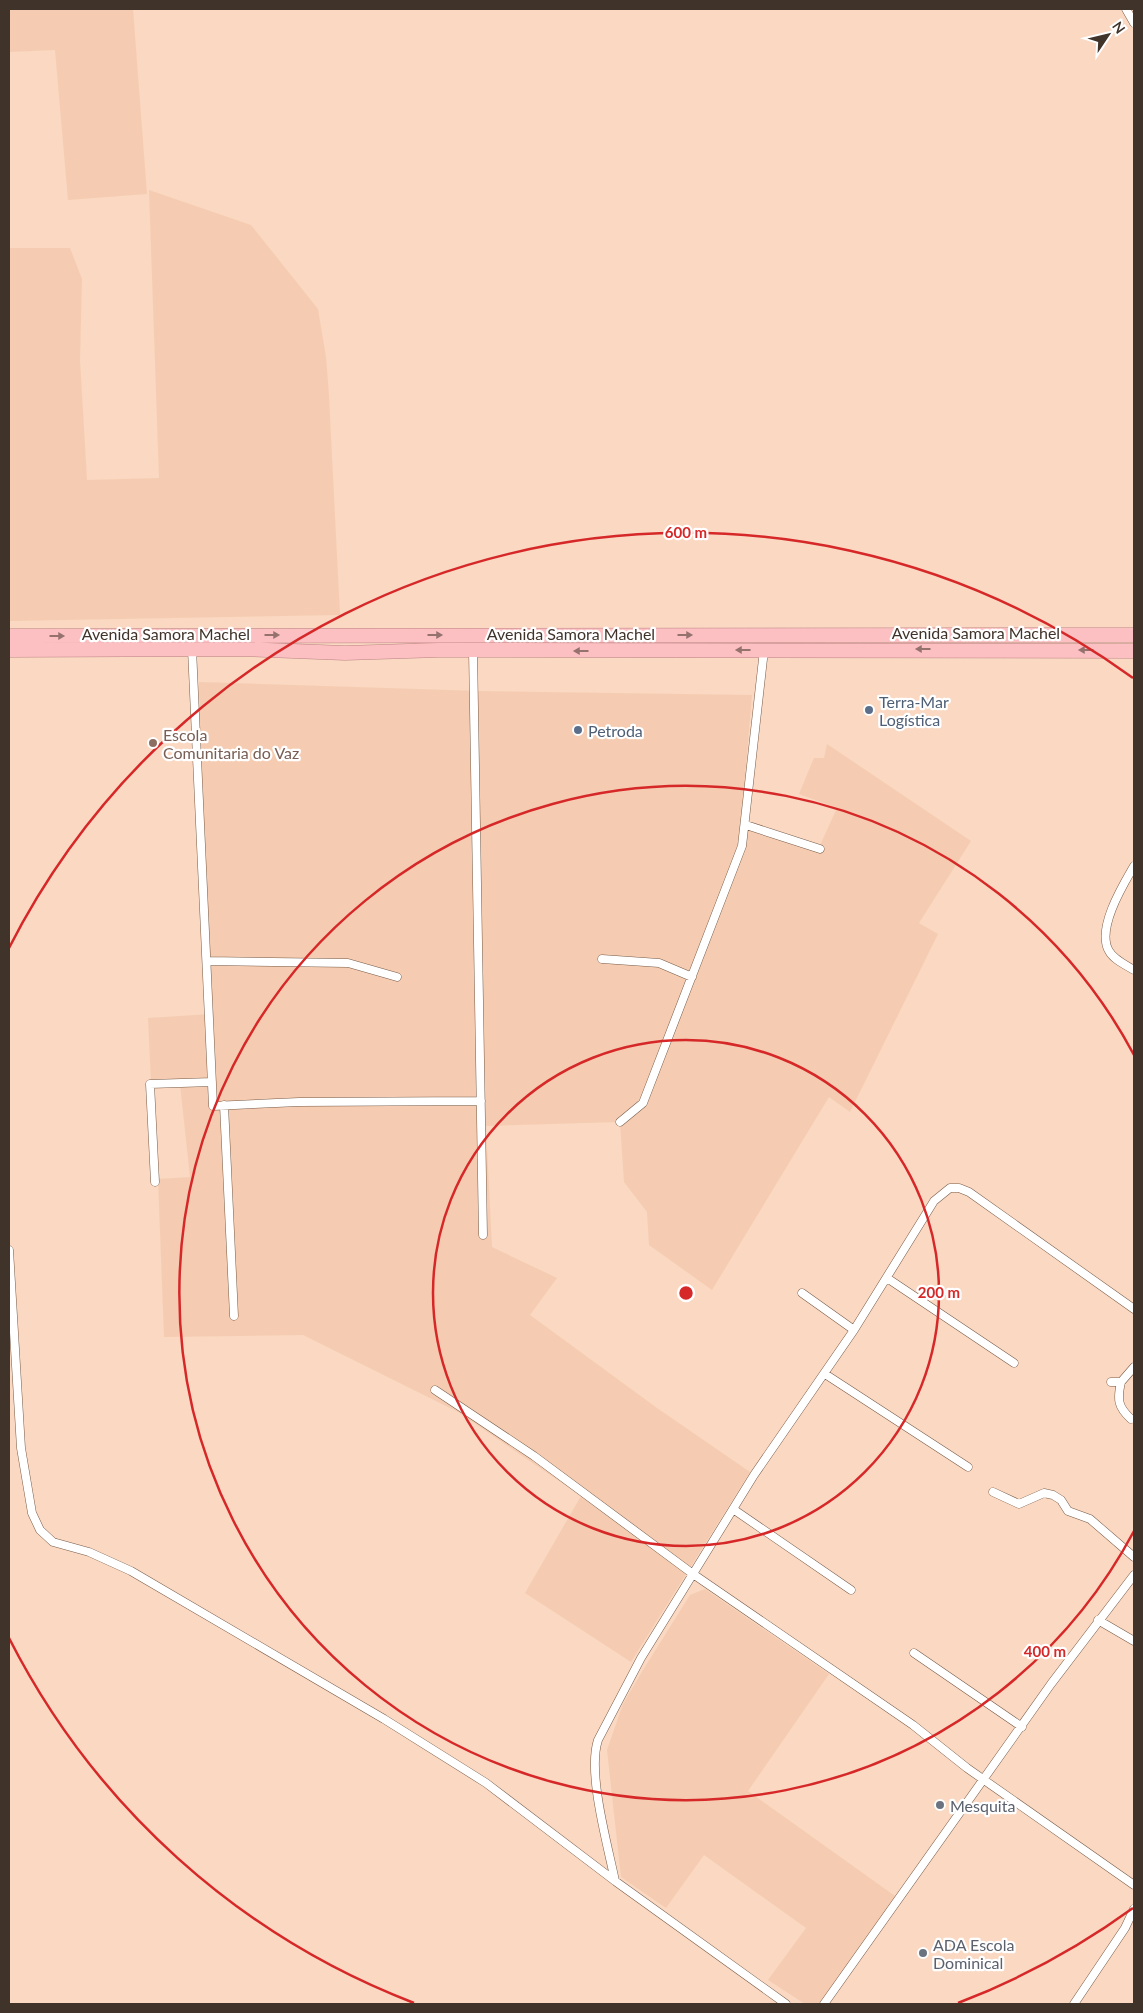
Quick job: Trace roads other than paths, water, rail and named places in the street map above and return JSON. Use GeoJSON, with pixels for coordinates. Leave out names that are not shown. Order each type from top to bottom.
{"type":"FeatureCollection","features":[{"type":"Feature","properties":{"kind":"highway","name":"Avenida Samora Machel"},"geometry":{"type":"LineString","coordinates":[[9,636],[1134,635]]}},
{"type":"Feature","properties":{"kind":"highway","name":"Avenida Samora Machel"},"geometry":{"type":"LineString","coordinates":[[9,650],[192,649],[345,653],[473,650],[1134,651]]}},
{"type":"Feature","properties":{"kind":"street"},"geometry":{"type":"LineString","coordinates":[[1126,9],[1134,23]]}},
{"type":"Feature","properties":{"kind":"street"},"geometry":{"type":"LineString","coordinates":[[192,649],[213,1106],[299,1102],[481,1101]]}},
{"type":"Feature","properties":{"kind":"street"},"geometry":{"type":"LineString","coordinates":[[473,650],[483,1235]]}},
{"type":"Feature","properties":{"kind":"street"},"geometry":{"type":"LineString","coordinates":[[620,1122],[643,1104],[742,846],[746,825],[764,650]]}},
{"type":"Feature","properties":{"kind":"street"},"geometry":{"type":"LineString","coordinates":[[746,825],[820,849]]}},
{"type":"Feature","properties":{"kind":"street"},"geometry":{"type":"LineString","coordinates":[[1134,866],[1107,920],[1106,937],[1109,950],[1120,961],[1134,970]]}},
{"type":"Feature","properties":{"kind":"street"},"geometry":{"type":"LineString","coordinates":[[602,959],[659,963],[692,977]]}},
{"type":"Feature","properties":{"kind":"street"},"geometry":{"type":"LineString","coordinates":[[207,961],[348,963],[397,977]]}},
{"type":"Feature","properties":{"kind":"street"},"geometry":{"type":"LineString","coordinates":[[155,1182],[150,1084],[212,1082]]}},
{"type":"Feature","properties":{"kind":"street"},"geometry":{"type":"LineString","coordinates":[[224,1105],[234,1316]]}},
{"type":"Feature","properties":{"kind":"street"},"geometry":{"type":"LineString","coordinates":[[615,1881],[597,1780],[596,1745],[640,1658],[754,1475],[854,1330],[934,1201],[950,1188],[960,1188],[969,1192],[1134,1309]]}},
{"type":"Feature","properties":{"kind":"street"},"geometry":{"type":"LineString","coordinates":[[9,1250],[21,1448],[28,1500],[36,1525],[44,1535],[53,1542],[89,1552],[131,1571],[384,1719],[501,1793],[615,1881],[786,2004]]}},
{"type":"Feature","properties":{"kind":"street"},"geometry":{"type":"LineString","coordinates":[[887,1278],[1014,1363]]}},
{"type":"Feature","properties":{"kind":"street"},"geometry":{"type":"LineString","coordinates":[[802,1293],[854,1330]]}},
{"type":"Feature","properties":{"kind":"street"},"geometry":{"type":"LineString","coordinates":[[1131,1419],[1120,1410],[1118,1403],[1121,1382],[1134,1367]]}},
{"type":"Feature","properties":{"kind":"street"},"geometry":{"type":"LineString","coordinates":[[825,1374],[968,1466]]}},
{"type":"Feature","properties":{"kind":"street"},"geometry":{"type":"LineString","coordinates":[[1111,1382],[1121,1382]]}},
{"type":"Feature","properties":{"kind":"street"},"geometry":{"type":"LineString","coordinates":[[435,1390],[534,1456],[693,1574],[905,1720],[984,1780],[1134,1885]]}},
{"type":"Feature","properties":{"kind":"street"},"geometry":{"type":"LineString","coordinates":[[993,1492],[1019,1504],[1044,1493],[1053,1495],[1061,1500],[1068,1511],[1090,1519],[1134,1557]]}},
{"type":"Feature","properties":{"kind":"street"},"geometry":{"type":"LineString","coordinates":[[733,1510],[851,1590]]}},
{"type":"Feature","properties":{"kind":"street"},"geometry":{"type":"LineString","coordinates":[[824,2004],[904,1888],[1098,1620],[1134,1575]]}},
{"type":"Feature","properties":{"kind":"street"},"geometry":{"type":"LineString","coordinates":[[1098,1620],[1134,1641]]}},
{"type":"Feature","properties":{"kind":"street"},"geometry":{"type":"LineString","coordinates":[[914,1653],[1022,1727]]}},
{"type":"Feature","properties":{"kind":"street"},"geometry":{"type":"LineString","coordinates":[[1074,2004],[1125,1928],[1134,1909]]}},
{"type":"Feature","properties":{"kind":"place","name":"Terra-Mar Logística"},"geometry":{"type":"Point","coordinates":[869,710]}},
{"type":"Feature","properties":{"kind":"place","name":"Petroda"},"geometry":{"type":"Point","coordinates":[578,730]}},
{"type":"Feature","properties":{"kind":"place","name":"Escola Comunitaria do Vaz"},"geometry":{"type":"Point","coordinates":[153,743]}},
{"type":"Feature","properties":{"kind":"place","name":"Mesquita"},"geometry":{"type":"Point","coordinates":[940,1805]}},
{"type":"Feature","properties":{"kind":"place","name":"ADA Escola Dominical"},"geometry":{"type":"Point","coordinates":[923,1953]}}]}
